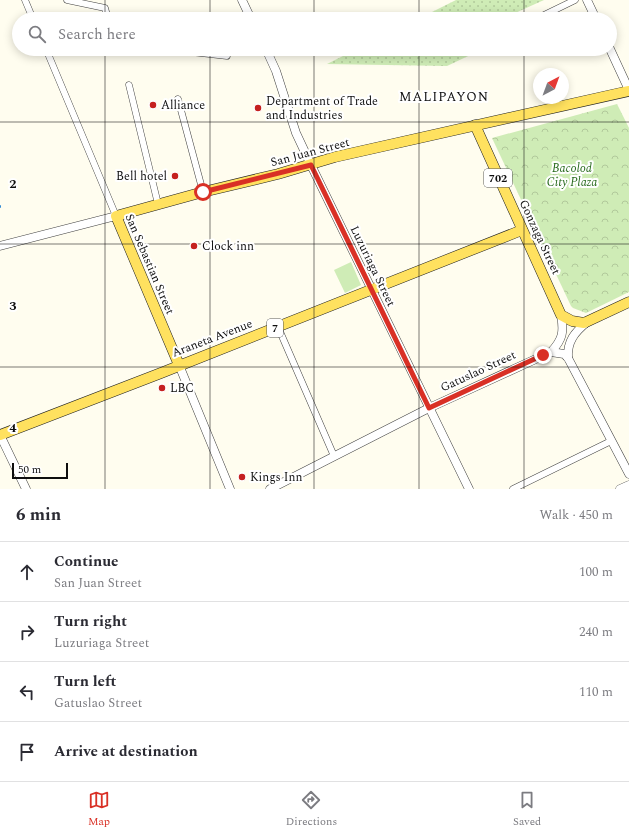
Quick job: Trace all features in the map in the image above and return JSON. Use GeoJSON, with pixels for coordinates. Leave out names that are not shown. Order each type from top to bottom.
{"type":"FeatureCollection","features":[{"type":"Feature","properties":{"kind":"main road","name":"San Juan Street"},"geometry":{"type":"LineString","coordinates":[[116,216],[203,192],[311,165],[335,157],[629,91]]}},
{"type":"Feature","properties":{"kind":"main road","name":"Gonzaga Street"},"geometry":{"type":"LineString","coordinates":[[475,125],[561,315]]}},
{"type":"Feature","properties":{"kind":"main road","name":"San Sebastian Street"},"geometry":{"type":"LineString","coordinates":[[116,216],[179,365]]}},
{"type":"Feature","properties":{"kind":"main road","name":"Araneta Avenue"},"geometry":{"type":"LineString","coordinates":[[0,435],[522,230]]}},
{"type":"Feature","properties":{"kind":"main road"},"geometry":{"type":"LineString","coordinates":[[561,315],[579,323],[587,322],[629,302]]}},
{"type":"Feature","properties":{"kind":"street"},"geometry":{"type":"LineString","coordinates":[[25,0],[30,12]]}},
{"type":"Feature","properties":{"kind":"street"},"geometry":{"type":"LineString","coordinates":[[67,0],[105,8],[106,12]]}},
{"type":"Feature","properties":{"kind":"street"},"geometry":{"type":"LineString","coordinates":[[242,0],[248,12]]}},
{"type":"Feature","properties":{"kind":"street"},"geometry":{"type":"LineString","coordinates":[[550,12],[575,0]]}},
{"type":"Feature","properties":{"kind":"street"},"geometry":{"type":"LineString","coordinates":[[587,0],[593,12]]}},
{"type":"Feature","properties":{"kind":"street","name":"San Sebastian Street"},"geometry":{"type":"LineString","coordinates":[[49,56],[116,216]]}},
{"type":"Feature","properties":{"kind":"street","name":"Luzuriaga Street"},"geometry":{"type":"LineString","coordinates":[[269,56],[276,71],[296,133],[469,489]]}},
{"type":"Feature","properties":{"kind":"street"},"geometry":{"type":"LineString","coordinates":[[613,56],[629,91]]}},
{"type":"Feature","properties":{"kind":"street"},"geometry":{"type":"LineString","coordinates":[[129,85],[158,204]]}},
{"type":"Feature","properties":{"kind":"street"},"geometry":{"type":"LineString","coordinates":[[178,99],[203,192]]}},
{"type":"Feature","properties":{"kind":"street","name":"San Juan Street"},"geometry":{"type":"LineString","coordinates":[[0,246],[116,216]]}},
{"type":"Feature","properties":{"kind":"street"},"geometry":{"type":"LineString","coordinates":[[551,352],[561,340],[563,327],[561,315]]}},
{"type":"Feature","properties":{"kind":"street"},"geometry":{"type":"LineString","coordinates":[[568,358],[570,340],[587,322]]}},
{"type":"Feature","properties":{"kind":"street"},"geometry":{"type":"LineString","coordinates":[[278,327],[334,456]]}},
{"type":"Feature","properties":{"kind":"street"},"geometry":{"type":"LineString","coordinates":[[551,352],[564,354],[568,358],[629,474]]}},
{"type":"Feature","properties":{"kind":"street","name":"Gatuslao Street"},"geometry":{"type":"LineString","coordinates":[[270,489],[429,408],[551,352]]}},
{"type":"Feature","properties":{"kind":"street","name":"San Sebastian Street"},"geometry":{"type":"LineString","coordinates":[[179,365],[230,489]]}},
{"type":"Feature","properties":{"kind":"street"},"geometry":{"type":"LineString","coordinates":[[0,435],[26,489]]}},
{"type":"Feature","properties":{"kind":"street"},"geometry":{"type":"LineString","coordinates":[[513,489],[611,440]]}},
{"type":"Feature","properties":{"kind":"street"},"geometry":{"type":"LineString","coordinates":[[620,489],[629,485]]}},
{"type":"Feature","properties":{"kind":"green space"},"geometry":{"type":"Polygon","coordinates":[[[456,0],[544,0],[517,12],[432,12],[456,0]]]}},
{"type":"Feature","properties":{"kind":"green space"},"geometry":{"type":"Polygon","coordinates":[[[343,56],[468,56],[447,66],[327,64],[343,56]]]}},
{"type":"Feature","properties":{"kind":"green space","name":"Bacolod City Plaza"},"geometry":{"type":"Polygon","coordinates":[[[617,104],[629,128],[629,292],[586,313],[571,306],[492,138],[617,104]]]}},
{"type":"Feature","properties":{"kind":"green space"},"geometry":{"type":"Polygon","coordinates":[[[351,262],[361,285],[345,293],[334,270],[351,262]]]}},
{"type":"Feature","properties":{"kind":"place","name":"Alliance"},"geometry":{"type":"Point","coordinates":[153,105]}},
{"type":"Feature","properties":{"kind":"place","name":"Department of Trade and Industries"},"geometry":{"type":"Point","coordinates":[258,108]}},
{"type":"Feature","properties":{"kind":"place","name":"Bell hotel"},"geometry":{"type":"Point","coordinates":[175,176]}},
{"type":"Feature","properties":{"kind":"place","name":"Clock inn"},"geometry":{"type":"Point","coordinates":[194,246]}},
{"type":"Feature","properties":{"kind":"place","name":"LBC"},"geometry":{"type":"Point","coordinates":[162,388]}},
{"type":"Feature","properties":{"kind":"place","name":"Kings Inn"},"geometry":{"type":"Point","coordinates":[242,477]}},
{"type":"Feature","properties":{"kind":"district","name":"MALIPAYON"},"geometry":{"type":"Point","coordinates":[444,96]}},
{"type":"Feature","properties":{"kind":"route"},"geometry":{"type":"LineString","coordinates":[[203,192],[311,165],[429,408],[543,355]]}}]}
